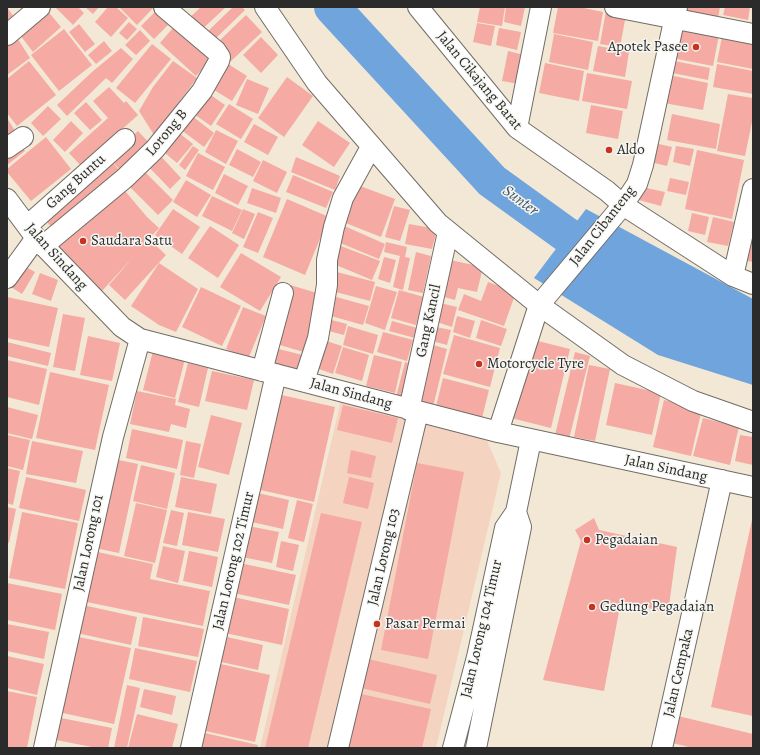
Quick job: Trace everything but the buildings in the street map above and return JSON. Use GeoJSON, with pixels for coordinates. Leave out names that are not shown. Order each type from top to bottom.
{"type":"FeatureCollection","features":[{"type":"Feature","properties":{"kind":"street"},"geometry":{"type":"LineString","coordinates":[[7,35],[40,7]]}},
{"type":"Feature","properties":{"kind":"street","name":"Lorong B"},"geometry":{"type":"LineString","coordinates":[[35,237],[125,178],[156,149],[202,91],[219,61],[220,57],[216,51],[164,7]]}},
{"type":"Feature","properties":{"kind":"street"},"geometry":{"type":"LineString","coordinates":[[265,7],[317,83],[371,147],[438,223],[448,232],[545,298],[623,364],[692,401],[753,422]]}},
{"type":"Feature","properties":{"kind":"street","name":"Jalan Cikajang Barat"},"geometry":{"type":"LineString","coordinates":[[418,7],[517,128],[607,191],[618,210],[733,276],[753,284]]}},
{"type":"Feature","properties":{"kind":"street"},"geometry":{"type":"LineString","coordinates":[[517,128],[541,7]]}},
{"type":"Feature","properties":{"kind":"street"},"geometry":{"type":"LineString","coordinates":[[615,7],[676,13],[753,34]]}},
{"type":"Feature","properties":{"kind":"street","name":"Jalan Cibanteng"},"geometry":{"type":"LineString","coordinates":[[498,432],[545,298],[618,210],[636,184],[643,165],[676,13]]}},
{"type":"Feature","properties":{"kind":"street"},"geometry":{"type":"LineString","coordinates":[[7,148],[24,137]]}},
{"type":"Feature","properties":{"kind":"street","name":"Gang Buntu"},"geometry":{"type":"LineString","coordinates":[[35,237],[125,139]]}},
{"type":"Feature","properties":{"kind":"street"},"geometry":{"type":"LineString","coordinates":[[304,381],[318,338],[327,285],[327,260],[334,227],[343,198],[371,147]]}},
{"type":"Feature","properties":{"kind":"street"},"geometry":{"type":"LineString","coordinates":[[733,276],[753,189]]}},
{"type":"Feature","properties":{"kind":"street","name":"Jalan Sindang"},"geometry":{"type":"LineString","coordinates":[[7,199],[35,237],[122,327],[140,339],[531,440],[753,487]]}},
{"type":"Feature","properties":{"kind":"street","name":"Gang Kancil"},"geometry":{"type":"LineString","coordinates":[[414,411],[448,232]]}},
{"type":"Feature","properties":{"kind":"street"},"geometry":{"type":"LineString","coordinates":[[7,278],[35,237]]}},
{"type":"Feature","properties":{"kind":"street"},"geometry":{"type":"LineString","coordinates":[[269,373],[283,293]]}},
{"type":"Feature","properties":{"kind":"street","name":"Jalan Lorong 101"},"geometry":{"type":"LineString","coordinates":[[44,748],[112,437],[140,339]]}},
{"type":"Feature","properties":{"kind":"street","name":"Jalan Lorong 102 Timur"},"geometry":{"type":"LineString","coordinates":[[192,748],[269,373]]}},
{"type":"Feature","properties":{"kind":"street","name":"Jalan Lorong 103"},"geometry":{"type":"LineString","coordinates":[[338,748],[414,411]]}},
{"type":"Feature","properties":{"kind":"street","name":"Jalan Lorong 104 Timur"},"geometry":{"type":"LineString","coordinates":[[454,748],[477,657],[505,528],[516,512],[531,440]]}},
{"type":"Feature","properties":{"kind":"street","name":"Jalan Cempaka"},"geometry":{"type":"LineString","coordinates":[[662,748],[722,480]]}},
{"type":"Feature","properties":{"kind":"street","name":"Jalan Lorong 104 Timur"},"geometry":{"type":"LineString","coordinates":[[476,748],[521,527],[516,512]]}},
{"type":"Feature","properties":{"kind":"shaded area","name":"Pasar Permai"},"geometry":{"type":"Polygon","coordinates":[[[341,400],[485,436],[501,473],[436,748],[260,748],[341,400]]]}},
{"type":"Feature","properties":{"kind":"water"},"geometry":{"type":"Polygon","coordinates":[[[586,209],[753,299],[753,385],[658,355],[534,278],[586,209]]]}},
{"type":"Feature","properties":{"kind":"waterway","name":"Sunter"},"geometry":{"type":"LineString","coordinates":[[332,7],[492,181],[607,264]]}},
{"type":"Feature","properties":{"kind":"place","name":"Apotek Pasee"},"geometry":{"type":"Point","coordinates":[696,47]}},
{"type":"Feature","properties":{"kind":"place","name":"Aldo"},"geometry":{"type":"Point","coordinates":[609,150]}},
{"type":"Feature","properties":{"kind":"place","name":"Saudara Satu"},"geometry":{"type":"Point","coordinates":[83,241]}},
{"type":"Feature","properties":{"kind":"place","name":"Motorcycle Tyre"},"geometry":{"type":"Point","coordinates":[479,364]}},
{"type":"Feature","properties":{"kind":"place","name":"Pegadaian"},"geometry":{"type":"Point","coordinates":[587,540]}},
{"type":"Feature","properties":{"kind":"place","name":"Gedung Pegadaian"},"geometry":{"type":"Point","coordinates":[592,607]}},
{"type":"Feature","properties":{"kind":"place","name":"Pasar Permai"},"geometry":{"type":"Point","coordinates":[377,624]}}]}
